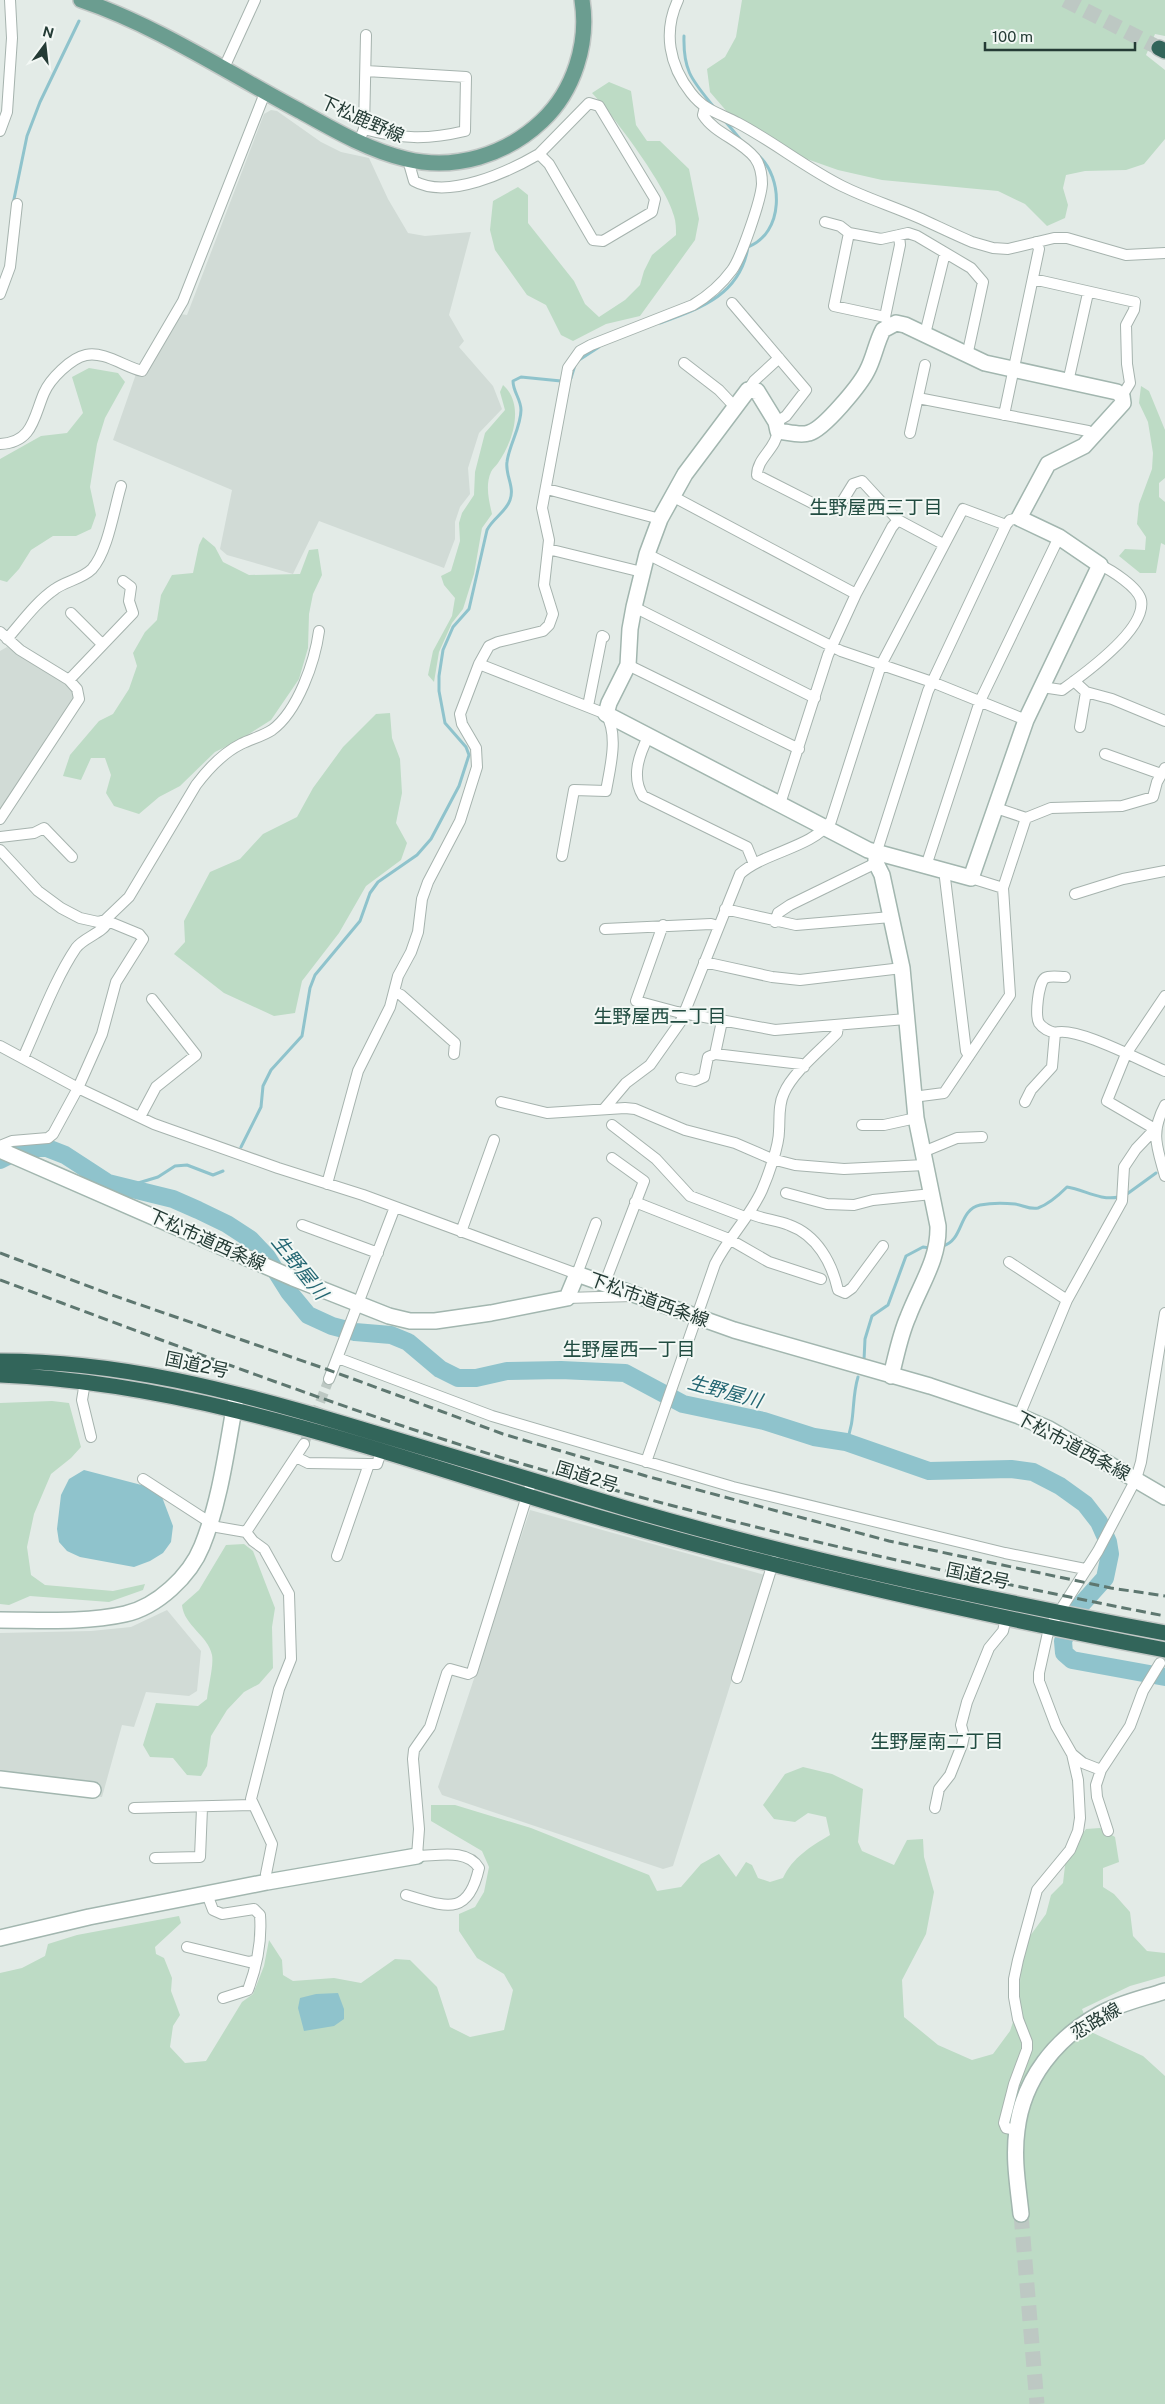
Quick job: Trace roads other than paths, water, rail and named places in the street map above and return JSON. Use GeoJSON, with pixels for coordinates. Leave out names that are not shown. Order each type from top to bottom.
{"type":"FeatureCollection","features":[{"type":"Feature","properties":{"kind":"highway","name":"国道2号"},"geometry":{"type":"LineString","coordinates":[[0,1360],[89,1365],[154,1375],[237,1393],[628,1509],[776,1549],[1062,1614],[1165,1633]]}},
{"type":"Feature","properties":{"kind":"highway","name":"国道2号"},"geometry":{"type":"LineString","coordinates":[[0,1374],[85,1382],[153,1393],[234,1410],[608,1520],[773,1565],[1075,1633],[1157,1666]]}},
{"type":"Feature","properties":{"kind":"main road","name":"下松鹿野線"},"geometry":{"type":"LineString","coordinates":[[81,0],[138,23],[265,93],[361,136],[408,160],[444,163],[475,160],[504,148],[531,132],[552,113],[566,90],[576,66],[583,40],[584,13],[582,0]]}},
{"type":"Feature","properties":{"kind":"street"},"geometry":{"type":"LineString","coordinates":[[0,131],[7,112],[12,38],[10,0]]}},
{"type":"Feature","properties":{"kind":"street"},"geometry":{"type":"LineString","coordinates":[[223,70],[255,0]]}},
{"type":"Feature","properties":{"kind":"street"},"geometry":{"type":"LineString","coordinates":[[678,0],[670,25],[671,54],[691,93],[705,107],[718,116],[737,122],[809,168],[843,187],[972,242],[993,248],[1008,248],[1054,238],[1067,238],[1126,254],[1165,253]]}},
{"type":"Feature","properties":{"kind":"street"},"geometry":{"type":"LineString","coordinates":[[366,35],[366,71],[361,136],[388,136],[414,139],[438,138],[465,131],[466,77],[366,71]]}},
{"type":"Feature","properties":{"kind":"street"},"geometry":{"type":"LineString","coordinates":[[0,444],[9,443],[28,432],[33,426],[44,392],[74,360],[87,354],[99,356],[142,371],[183,301],[265,93]]}},
{"type":"Feature","properties":{"kind":"street"},"geometry":{"type":"LineString","coordinates":[[408,160],[414,181],[424,187],[439,188],[472,182],[493,175],[539,154],[589,103],[599,106],[655,199],[652,212],[603,241],[593,240],[548,164],[539,154]]}},
{"type":"Feature","properties":{"kind":"street"},"geometry":{"type":"LineString","coordinates":[[328,1184],[358,1071],[395,992],[398,976],[411,952],[418,932],[422,899],[428,882],[460,821],[477,767],[476,748],[462,724],[460,714],[479,664],[489,646],[498,642],[536,634],[549,625],[553,614],[544,575],[549,540],[542,508],[568,368],[573,358],[580,351],[591,345],[693,305],[719,285],[738,261],[760,195],[761,173],[756,159],[746,149],[707,122],[703,114],[705,107]]}},
{"type":"Feature","properties":{"kind":"street"},"geometry":{"type":"LineString","coordinates":[[0,294],[10,267],[17,204]]}},
{"type":"Feature","properties":{"kind":"street"},"geometry":{"type":"LineString","coordinates":[[825,222],[840,226],[849,233],[881,239],[908,233],[917,236],[971,268],[983,282],[968,356]]}},
{"type":"Feature","properties":{"kind":"street"},"geometry":{"type":"LineString","coordinates":[[849,233],[834,306],[887,322],[905,325],[985,364],[1117,392],[1122,396]]}},
{"type":"Feature","properties":{"kind":"street"},"geometry":{"type":"LineString","coordinates":[[748,390],[757,391],[777,426],[801,434],[810,433],[820,427],[861,382],[868,369],[877,340],[887,322],[900,245],[899,235]]}},
{"type":"Feature","properties":{"kind":"street"},"geometry":{"type":"LineString","coordinates":[[1004,415],[1039,250],[1036,242]]}},
{"type":"Feature","properties":{"kind":"street"},"geometry":{"type":"LineString","coordinates":[[924,334],[945,253]]}},
{"type":"Feature","properties":{"kind":"street"},"geometry":{"type":"LineString","coordinates":[[891,1376],[907,1317],[935,1257],[938,1243],[938,1226],[913,1097],[902,968],[882,875],[876,858],[932,682],[1013,521],[1048,464],[1084,446],[1123,403],[1122,396],[1130,383],[1127,364],[1126,325],[1134,310],[1135,302],[1088,293],[1033,279]]}},
{"type":"Feature","properties":{"kind":"street"},"geometry":{"type":"LineString","coordinates":[[1068,382],[1088,293]]}},
{"type":"Feature","properties":{"kind":"street"},"geometry":{"type":"LineString","coordinates":[[732,303],[806,390],[777,426],[774,446],[757,467],[757,475],[828,511],[837,510],[853,484],[862,481],[898,520],[943,544]]}},
{"type":"Feature","properties":{"kind":"street"},"geometry":{"type":"LineString","coordinates":[[562,856],[574,790],[606,791],[611,761],[612,723],[606,714],[609,703],[628,665],[630,629],[634,607],[647,554],[660,519],[685,474],[754,381],[779,358]]}},
{"type":"Feature","properties":{"kind":"street"},"geometry":{"type":"LineString","coordinates":[[684,363],[719,390],[735,407]]}},
{"type":"Feature","properties":{"kind":"street"},"geometry":{"type":"LineString","coordinates":[[910,433],[925,365]]}},
{"type":"Feature","properties":{"kind":"street"},"geometry":{"type":"LineString","coordinates":[[918,398],[1088,431],[1095,435]]}},
{"type":"Feature","properties":{"kind":"street"},"geometry":{"type":"LineString","coordinates":[[0,819],[79,699],[77,689],[69,680],[4,636],[55,589],[85,575],[92,568],[105,542],[121,486]]}},
{"type":"Feature","properties":{"kind":"street"},"geometry":{"type":"LineString","coordinates":[[547,489],[660,519]]}},
{"type":"Feature","properties":{"kind":"street"},"geometry":{"type":"LineString","coordinates":[[672,496],[856,594]]}},
{"type":"Feature","properties":{"kind":"street"},"geometry":{"type":"LineString","coordinates":[[604,1109],[626,1083],[650,1065],[685,1013],[740,874],[754,864],[821,832],[831,821],[881,665],[963,509],[1013,521],[1059,537],[1120,577],[1138,593],[1141,601],[1130,630],[1110,652],[1062,690],[1042,686]]}},
{"type":"Feature","properties":{"kind":"street"},"geometry":{"type":"LineString","coordinates":[[780,804],[832,647],[856,594],[892,527],[898,520]]}},
{"type":"Feature","properties":{"kind":"street"},"geometry":{"type":"LineString","coordinates":[[926,866],[980,701],[1059,537]]}},
{"type":"Feature","properties":{"kind":"street"},"geometry":{"type":"LineString","coordinates":[[548,550],[642,572]]}},
{"type":"Feature","properties":{"kind":"street"},"geometry":{"type":"LineString","coordinates":[[647,554],[832,647],[932,682],[1026,720]]}},
{"type":"Feature","properties":{"kind":"street"},"geometry":{"type":"LineString","coordinates":[[971,878],[1026,720],[1100,565]]}},
{"type":"Feature","properties":{"kind":"street"},"geometry":{"type":"LineString","coordinates":[[69,680],[133,613],[129,601],[131,587],[123,581]]}},
{"type":"Feature","properties":{"kind":"street"},"geometry":{"type":"LineString","coordinates":[[634,607],[815,698]]}},
{"type":"Feature","properties":{"kind":"street"},"geometry":{"type":"LineString","coordinates":[[72,613],[102,644]]}},
{"type":"Feature","properties":{"kind":"street"},"geometry":{"type":"LineString","coordinates":[[23,1058],[78,946],[106,927],[106,921],[129,897],[196,785],[208,770],[240,744],[273,729],[287,712],[312,667],[319,631]]}},
{"type":"Feature","properties":{"kind":"street"},"geometry":{"type":"LineString","coordinates":[[588,706],[602,636],[604,636]]}},
{"type":"Feature","properties":{"kind":"street"},"geometry":{"type":"LineString","coordinates":[[479,664],[606,714],[826,828],[876,858],[926,866],[1003,888]]}},
{"type":"Feature","properties":{"kind":"street"},"geometry":{"type":"LineString","coordinates":[[628,665],[798,750]]}},
{"type":"Feature","properties":{"kind":"street"},"geometry":{"type":"LineString","coordinates":[[1074,681],[1086,692],[1165,721]]}},
{"type":"Feature","properties":{"kind":"street"},"geometry":{"type":"LineString","coordinates":[[1080,727],[1086,692]]}},
{"type":"Feature","properties":{"kind":"street"},"geometry":{"type":"LineString","coordinates":[[648,737],[638,757],[638,788],[643,796],[747,846],[754,864]]}},
{"type":"Feature","properties":{"kind":"street"},"geometry":{"type":"LineString","coordinates":[[996,808],[1026,818],[1051,808],[1122,806],[1153,798],[1163,771],[1105,754]]}},
{"type":"Feature","properties":{"kind":"street"},"geometry":{"type":"LineString","coordinates":[[913,1097],[944,1093],[1010,995],[1003,888],[1026,818]]}},
{"type":"Feature","properties":{"kind":"street"},"geometry":{"type":"LineString","coordinates":[[0,837],[34,833],[44,828],[72,857]]}},
{"type":"Feature","properties":{"kind":"street"},"geometry":{"type":"LineString","coordinates":[[0,850],[38,890],[61,908],[80,918],[98,922],[106,921],[139,934],[143,939],[116,982],[102,1034],[78,1088],[53,1134],[48,1138],[12,1141],[1,1149]]}},
{"type":"Feature","properties":{"kind":"street"},"geometry":{"type":"LineString","coordinates":[[775,922],[778,913],[790,905],[876,858]]}},
{"type":"Feature","properties":{"kind":"street"},"geometry":{"type":"LineString","coordinates":[[1075,894],[1123,879],[1165,871]]}},
{"type":"Feature","properties":{"kind":"street"},"geometry":{"type":"LineString","coordinates":[[946,872],[946,888],[966,1051],[969,1056]]}},
{"type":"Feature","properties":{"kind":"street"},"geometry":{"type":"LineString","coordinates":[[725,909],[775,922],[796,925],[891,917]]}},
{"type":"Feature","properties":{"kind":"street"},"geometry":{"type":"LineString","coordinates":[[605,928],[711,924],[718,926]]}},
{"type":"Feature","properties":{"kind":"street"},"geometry":{"type":"LineString","coordinates":[[663,925],[636,1001],[685,1013],[774,1030],[906,1019]]}},
{"type":"Feature","properties":{"kind":"street"},"geometry":{"type":"LineString","coordinates":[[704,962],[772,977],[800,980],[902,968]]}},
{"type":"Feature","properties":{"kind":"street"},"geometry":{"type":"LineString","coordinates":[[1064,977],[1050,976],[1044,979],[1041,984],[1037,1016],[1040,1025],[1046,1030],[1055,1033],[1062,1030],[1075,1033],[1165,1071]]}},
{"type":"Feature","properties":{"kind":"street"},"geometry":{"type":"LineString","coordinates":[[395,992],[401,995],[455,1043],[454,1054]]}},
{"type":"Feature","properties":{"kind":"street"},"geometry":{"type":"LineString","coordinates":[[1155,1129],[1107,1101],[1126,1054],[1165,996]]}},
{"type":"Feature","properties":{"kind":"street"},"geometry":{"type":"LineString","coordinates":[[140,1117],[156,1087],[196,1055],[152,1000]]}},
{"type":"Feature","properties":{"kind":"street"},"geometry":{"type":"LineString","coordinates":[[715,1054],[722,1020]]}},
{"type":"Feature","properties":{"kind":"street"},"geometry":{"type":"LineString","coordinates":[[646,1462],[715,1264],[763,1187],[779,1132],[778,1122],[784,1094],[804,1067],[837,1033],[838,1026]]}},
{"type":"Feature","properties":{"kind":"street"},"geometry":{"type":"LineString","coordinates":[[1025,1102],[1031,1090],[1052,1067],[1055,1033]]}},
{"type":"Feature","properties":{"kind":"street"},"geometry":{"type":"LineString","coordinates":[[0,1046],[78,1088],[140,1117],[278,1168],[395,1207],[577,1274],[596,1223]]}},
{"type":"Feature","properties":{"kind":"street"},"geometry":{"type":"LineString","coordinates":[[682,1078],[695,1081],[704,1077],[708,1057],[715,1054],[801,1064],[804,1067]]}},
{"type":"Feature","properties":{"kind":"street"},"geometry":{"type":"LineString","coordinates":[[501,1102],[547,1112],[604,1109],[635,1110],[685,1130],[735,1143],[772,1159],[795,1165],[844,1169],[924,1159],[957,1138],[982,1137]]}},
{"type":"Feature","properties":{"kind":"street"},"geometry":{"type":"LineString","coordinates":[[1019,1416],[1067,1300],[1122,1201],[1124,1167],[1136,1149],[1155,1129],[1165,1105]]}},
{"type":"Feature","properties":{"kind":"street"},"geometry":{"type":"LineString","coordinates":[[862,1125],[884,1125],[916,1118]]}},
{"type":"Feature","properties":{"kind":"street"},"geometry":{"type":"LineString","coordinates":[[612,1125],[656,1159],[690,1196],[747,1215],[790,1225],[811,1240],[824,1254],[833,1270],[838,1290],[845,1293],[857,1282],[883,1246]]}},
{"type":"Feature","properties":{"kind":"street"},"geometry":{"type":"LineString","coordinates":[[1155,1129],[1155,1141],[1165,1176]]}},
{"type":"Feature","properties":{"kind":"street"},"geometry":{"type":"LineString","coordinates":[[460,1232],[494,1140]]}},
{"type":"Feature","properties":{"kind":"street","name":"下松市道西条線"},"geometry":{"type":"LineString","coordinates":[[1,1149],[293,1278],[389,1316],[410,1321],[435,1321],[490,1313],[567,1298],[577,1274],[696,1317],[976,1400],[1019,1416],[1049,1429],[1136,1479],[1165,1498]]}},
{"type":"Feature","properties":{"kind":"street"},"geometry":{"type":"LineString","coordinates":[[604,1285],[644,1181],[612,1158]]}},
{"type":"Feature","properties":{"kind":"street"},"geometry":{"type":"LineString","coordinates":[[786,1193],[827,1204],[854,1205],[873,1200],[932,1194]]}},
{"type":"Feature","properties":{"kind":"street"},"geometry":{"type":"LineString","coordinates":[[635,1202],[729,1239],[769,1262],[821,1278]]}},
{"type":"Feature","properties":{"kind":"street"},"geometry":{"type":"LineString","coordinates":[[329,1378],[346,1340],[395,1207]]}},
{"type":"Feature","properties":{"kind":"street"},"geometry":{"type":"LineString","coordinates":[[302,1225],[378,1253]]}},
{"type":"Feature","properties":{"kind":"street"},"geometry":{"type":"LineString","coordinates":[[1009,1262],[1067,1300]]}},
{"type":"Feature","properties":{"kind":"street"},"geometry":{"type":"LineString","coordinates":[[567,1298],[638,1296]]}},
{"type":"Feature","properties":{"kind":"street"},"geometry":{"type":"LineString","coordinates":[[1017,2130],[1006,2128],[1004,2123],[1012,2091],[1027,2049],[1027,2042],[1018,2019],[1014,1997],[1014,1979],[1037,1890],[1070,1850],[1078,1831],[1081,1803],[1072,1754],[1056,1726],[1039,1681],[1055,1629],[1062,1614],[1136,1479],[1141,1462],[1165,1313]]}},
{"type":"Feature","properties":{"kind":"street"},"geometry":{"type":"LineString","coordinates":[[338,1358],[492,1416],[733,1487],[875,1522],[1085,1569]]}},
{"type":"Feature","properties":{"kind":"street"},"geometry":{"type":"LineString","coordinates":[[85,1382],[82,1400],[91,1437]]}},
{"type":"Feature","properties":{"kind":"street"},"geometry":{"type":"LineString","coordinates":[[0,1620],[98,1618],[127,1614],[152,1602],[174,1586],[190,1568],[202,1546],[210,1522],[237,1393]]}},
{"type":"Feature","properties":{"kind":"street"},"geometry":{"type":"LineString","coordinates":[[246,1532],[304,1444]]}},
{"type":"Feature","properties":{"kind":"street"},"geometry":{"type":"LineString","coordinates":[[296,1457],[308,1463],[377,1464],[381,1452]]}},
{"type":"Feature","properties":{"kind":"street"},"geometry":{"type":"LineString","coordinates":[[337,1556],[369,1464]]}},
{"type":"Feature","properties":{"kind":"street"},"geometry":{"type":"LineString","coordinates":[[142,1479],[217,1527],[246,1532],[264,1550],[288,1594],[291,1659],[279,1689],[252,1786],[251,1799],[252,1805],[272,1844],[266,1874],[267,1882]]}},
{"type":"Feature","properties":{"kind":"street"},"geometry":{"type":"LineString","coordinates":[[417,1856],[419,1829],[414,1781],[414,1750],[430,1727],[447,1673],[450,1669],[468,1674],[472,1672],[532,1480]]}},
{"type":"Feature","properties":{"kind":"street"},"geometry":{"type":"LineString","coordinates":[[736,1678],[773,1565],[776,1549]]}},
{"type":"Feature","properties":{"kind":"street"},"geometry":{"type":"LineString","coordinates":[[935,1808],[939,1789],[950,1775],[962,1745],[964,1736],[961,1725],[967,1702],[989,1648],[1003,1631],[1006,1618]]}},
{"type":"Feature","properties":{"kind":"street"},"geometry":{"type":"LineString","coordinates":[[1108,1831],[1097,1797],[1096,1785],[1101,1770],[1130,1726],[1157,1666]]}},
{"type":"Feature","properties":{"kind":"street"},"geometry":{"type":"LineString","coordinates":[[1072,1754],[1083,1763],[1101,1770]]}},
{"type":"Feature","properties":{"kind":"street"},"geometry":{"type":"LineString","coordinates":[[0,1779],[93,1790]]}},
{"type":"Feature","properties":{"kind":"street"},"geometry":{"type":"LineString","coordinates":[[134,1808],[202,1808],[252,1805]]}},
{"type":"Feature","properties":{"kind":"street"},"geometry":{"type":"LineString","coordinates":[[155,1858],[200,1857],[202,1808]]}},
{"type":"Feature","properties":{"kind":"street"},"geometry":{"type":"LineString","coordinates":[[0,1938],[89,1917],[267,1882],[417,1856],[468,1857],[475,1861],[479,1868],[476,1885],[469,1897],[460,1902],[442,1905],[406,1895]]}},
{"type":"Feature","properties":{"kind":"street"},"geometry":{"type":"LineString","coordinates":[[207,1894],[213,1910],[222,1914],[254,1910],[260,1915],[259,1952],[254,1961],[256,1969],[248,1990],[223,1998]]}},
{"type":"Feature","properties":{"kind":"street"},"geometry":{"type":"LineString","coordinates":[[187,1947],[249,1962],[254,1961]]}},
{"type":"Feature","properties":{"kind":"street","name":"恋路線"},"geometry":{"type":"LineString","coordinates":[[1021,2214],[1016,2161],[1017,2130],[1030,2085],[1052,2050],[1077,2028],[1102,2013],[1165,1991]]}},
{"type":"Feature","properties":{"kind":"water"},"geometry":{"type":"Polygon","coordinates":[[[84,1470],[153,1488],[162,1497],[173,1526],[171,1542],[163,1553],[150,1561],[134,1567],[80,1557],[67,1551],[59,1542],[57,1529],[61,1495],[69,1479],[84,1470]]]}},
{"type":"Feature","properties":{"kind":"water"},"geometry":{"type":"Polygon","coordinates":[[[338,1993],[344,2009],[344,2019],[334,2026],[304,2031],[298,2008],[300,1998],[316,1994],[338,1993]]]}},
{"type":"Feature","properties":{"kind":"waterway"},"geometry":{"type":"LineString","coordinates":[[13,204],[27,136],[40,102],[79,21]]}},
{"type":"Feature","properties":{"kind":"waterway"},"geometry":{"type":"LineString","coordinates":[[684,36],[687,67],[694,82],[713,106]]}},
{"type":"Feature","properties":{"kind":"waterway"},"geometry":{"type":"LineString","coordinates":[[725,121],[740,139]]}},
{"type":"Feature","properties":{"kind":"waterway"},"geometry":{"type":"LineString","coordinates":[[660,323],[704,305],[727,288],[737,277],[744,263],[748,247],[760,240],[768,230],[774,218],[776,191],[767,165],[758,155]]}},
{"type":"Feature","properties":{"kind":"waterway"},"geometry":{"type":"LineString","coordinates":[[579,360],[599,347]]}},
{"type":"Feature","properties":{"kind":"waterway"},"geometry":{"type":"LineString","coordinates":[[571,378],[575,365]]}},
{"type":"Feature","properties":{"kind":"waterway"},"geometry":{"type":"LineString","coordinates":[[241,1147],[261,1107],[263,1086],[271,1070],[302,1036],[310,988],[315,975],[360,921],[370,893],[378,882],[417,855],[431,839],[459,786],[469,755],[466,747],[445,723],[439,691],[443,650],[453,627],[469,609],[487,530],[506,508],[510,500],[511,490],[507,462],[521,410],[513,381],[521,377],[561,381]]}},
{"type":"Feature","properties":{"kind":"waterway","name":"生野屋川"},"geometry":{"type":"LineString","coordinates":[[0,1160],[24,1148],[47,1148],[65,1155],[108,1183],[173,1199],[198,1210],[227,1224],[250,1239],[267,1257],[289,1292],[308,1315],[332,1326],[355,1332],[391,1335],[408,1342],[440,1369],[458,1378],[476,1378],[507,1371],[561,1370],[625,1373],[683,1404],[764,1421],[814,1437],[846,1442],[929,1471],[1011,1469],[1033,1472],[1060,1486],[1085,1504],[1099,1522],[1108,1542],[1110,1554],[1105,1578],[1079,1607],[1063,1641],[1064,1653],[1072,1660],[1165,1677]]}},
{"type":"Feature","properties":{"kind":"waterway"},"geometry":{"type":"LineString","coordinates":[[125,1187],[158,1177],[175,1166],[187,1165],[213,1175],[223,1171]]}},
{"type":"Feature","properties":{"kind":"waterway"},"geometry":{"type":"LineString","coordinates":[[1127,1194],[1156,1173]]}},
{"type":"Feature","properties":{"kind":"waterway"},"geometry":{"type":"LineString","coordinates":[[943,1246],[955,1238],[968,1213],[980,1205],[1007,1203],[1038,1208],[1050,1202],[1067,1187],[1105,1198],[1119,1197]]}},
{"type":"Feature","properties":{"kind":"waterway"},"geometry":{"type":"LineString","coordinates":[[864,1360],[865,1339],[872,1316],[888,1305],[906,1256],[923,1247],[930,1248]]}},
{"type":"Feature","properties":{"kind":"waterway"},"geometry":{"type":"LineString","coordinates":[[846,1442],[851,1426],[858,1377]]}},
{"type":"Feature","properties":{"kind":"tunnel"},"geometry":{"type":"LineString","coordinates":[[1065,0],[1159,48]]}},
{"type":"Feature","properties":{"kind":"tunnel"},"geometry":{"type":"LineString","coordinates":[[304,1444],[329,1379]]}},
{"type":"Feature","properties":{"kind":"tunnel"},"geometry":{"type":"LineString","coordinates":[[1021,2214],[1037,2404]]}},
{"type":"Feature","properties":{"kind":"railway"},"geometry":{"type":"LineString","coordinates":[[0,1253],[112,1295],[326,1369],[503,1434],[646,1476],[889,1541],[1111,1588],[1165,1596]]}},
{"type":"Feature","properties":{"kind":"railway"},"geometry":{"type":"LineString","coordinates":[[0,1280],[378,1418],[588,1483],[834,1546],[1165,1616]]}},
{"type":"Feature","properties":{"kind":"district","name":"生野屋西三丁目"},"geometry":{"type":"Point","coordinates":[876,507]}},
{"type":"Feature","properties":{"kind":"district","name":"生野屋西二丁目"},"geometry":{"type":"Point","coordinates":[660,1016]}},
{"type":"Feature","properties":{"kind":"district","name":"生野屋西一丁目"},"geometry":{"type":"Point","coordinates":[629,1349]}},
{"type":"Feature","properties":{"kind":"district","name":"生野屋南二丁目"},"geometry":{"type":"Point","coordinates":[937,1741]}}]}
